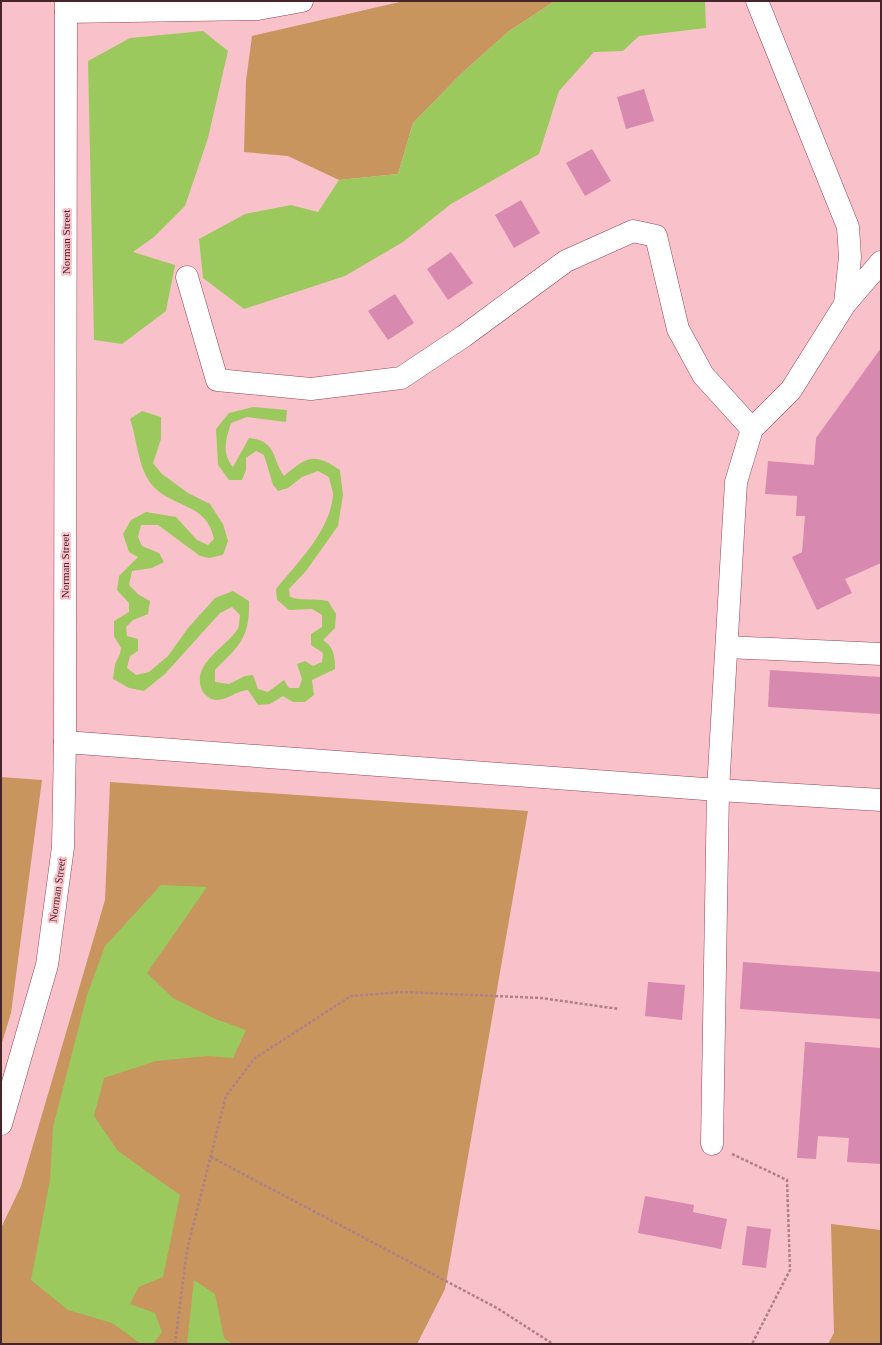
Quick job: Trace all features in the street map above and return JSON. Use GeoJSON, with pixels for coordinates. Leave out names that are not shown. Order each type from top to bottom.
{"type":"FeatureCollection","features":[{"type":"Feature","properties":{"kind":"street"},"geometry":{"type":"LineString","coordinates":[[66,7],[258,9],[302,1]]}},
{"type":"Feature","properties":{"kind":"street"},"geometry":{"type":"LineString","coordinates":[[757,1],[848,227],[850,257],[845,304]]}},
{"type":"Feature","properties":{"kind":"street","name":"Norman Street"},"geometry":{"type":"LineString","coordinates":[[1,1124],[47,965],[63,847],[65,742],[66,7]]}},
{"type":"Feature","properties":{"kind":"street"},"geometry":{"type":"LineString","coordinates":[[187,277],[217,380],[311,389],[401,378],[464,336],[566,261],[633,230],[656,236],[678,329],[703,375],[752,429]]}},
{"type":"Feature","properties":{"kind":"street"},"geometry":{"type":"LineString","coordinates":[[712,1144],[718,790],[736,482],[752,429],[792,390],[845,304],[881,262]]}},
{"type":"Feature","properties":{"kind":"street"},"geometry":{"type":"LineString","coordinates":[[727,647],[881,654]]}},
{"type":"Feature","properties":{"kind":"street"},"geometry":{"type":"LineString","coordinates":[[65,742],[718,790],[881,800]]}},
{"type":"Feature","properties":{"kind":"path"},"geometry":{"type":"LineString","coordinates":[[175,1344],[187,1250],[226,1096],[255,1058],[351,996],[403,992],[541,998],[619,1009]]}},
{"type":"Feature","properties":{"kind":"path"},"geometry":{"type":"LineString","coordinates":[[712,1144],[787,1180],[790,1270],[752,1344]]}},
{"type":"Feature","properties":{"kind":"path"},"geometry":{"type":"LineString","coordinates":[[211,1157],[497,1308],[553,1344]]}},
{"type":"Feature","properties":{"kind":"shaded area"},"geometry":{"type":"Polygon","coordinates":[[[404,1],[555,1],[509,31],[461,74],[413,123],[398,174],[339,180],[288,156],[244,152],[246,81],[252,36],[404,1]]]}},
{"type":"Feature","properties":{"kind":"shaded area"},"geometry":{"type":"Polygon","coordinates":[[[555,1],[705,1],[706,28],[639,36],[623,51],[594,52],[559,91],[539,154],[451,204],[403,242],[345,276],[244,309],[203,278],[199,239],[245,214],[291,205],[318,212],[339,180],[398,174],[413,123],[461,74],[509,31],[555,1]]]}},
{"type":"Feature","properties":{"kind":"shaded area"},"geometry":{"type":"Polygon","coordinates":[[[203,31],[228,51],[208,138],[185,206],[154,237],[133,252],[175,265],[166,311],[122,344],[94,340],[88,61],[130,38],[203,31]]]}},
{"type":"Feature","properties":{"kind":"shaded area"},"geometry":{"type":"Polygon","coordinates":[[[253,407],[287,410],[286,422],[247,417],[231,423],[226,440],[226,451],[229,462],[233,467],[249,438],[258,440],[269,446],[284,476],[310,459],[323,461],[340,470],[343,495],[338,526],[306,571],[289,589],[290,597],[328,601],[336,614],[335,628],[323,640],[332,649],[335,660],[335,669],[312,680],[314,695],[305,702],[293,702],[283,696],[270,704],[258,705],[248,690],[239,692],[221,700],[214,700],[210,698],[202,690],[200,681],[201,672],[210,657],[238,629],[240,615],[232,607],[220,613],[165,674],[144,691],[129,688],[113,679],[115,664],[121,648],[114,636],[114,621],[129,612],[129,603],[117,590],[119,576],[138,557],[129,552],[123,534],[131,520],[146,512],[176,517],[197,540],[208,545],[214,539],[210,528],[198,513],[191,508],[165,496],[157,490],[146,475],[139,457],[130,419],[142,411],[161,417],[161,439],[153,463],[162,474],[188,493],[210,504],[223,524],[228,541],[223,555],[209,558],[200,556],[158,525],[141,525],[138,537],[142,546],[159,553],[164,562],[152,568],[132,571],[129,585],[139,595],[150,601],[148,614],[133,620],[126,627],[127,636],[138,639],[138,651],[130,656],[127,668],[136,675],[149,672],[168,656],[188,628],[215,598],[233,591],[249,601],[248,623],[242,640],[215,670],[215,682],[229,684],[245,676],[253,675],[258,689],[268,692],[284,680],[289,688],[299,688],[302,679],[297,664],[305,661],[313,666],[322,662],[323,653],[311,645],[311,634],[322,627],[322,615],[312,609],[289,610],[277,600],[276,589],[312,545],[326,521],[331,508],[333,491],[329,477],[318,471],[302,477],[288,488],[278,491],[273,485],[264,455],[256,451],[246,458],[246,470],[242,480],[229,480],[218,465],[216,429],[229,413],[253,407]]]}},
{"type":"Feature","properties":{"kind":"shaded area"},"geometry":{"type":"Polygon","coordinates":[[[1,777],[42,780],[11,1013],[1,1046],[1,777]]]}},
{"type":"Feature","properties":{"kind":"shaded area"},"geometry":{"type":"Polygon","coordinates":[[[110,782],[528,811],[445,1289],[417,1344],[1,1344],[1,1228],[21,1186],[105,900],[110,782]]]}},
{"type":"Feature","properties":{"kind":"shaded area"},"geometry":{"type":"Polygon","coordinates":[[[161,885],[207,887],[147,973],[173,998],[213,1018],[246,1030],[233,1058],[208,1056],[156,1061],[104,1078],[94,1116],[118,1151],[180,1195],[163,1277],[139,1287],[130,1304],[155,1313],[162,1332],[153,1344],[141,1344],[112,1323],[68,1310],[31,1280],[50,1180],[53,1127],[87,995],[105,946],[161,885]]]}},
{"type":"Feature","properties":{"kind":"shaded area"},"geometry":{"type":"Polygon","coordinates":[[[831,1224],[881,1230],[881,1344],[828,1344],[834,1333],[831,1224]]]}},
{"type":"Feature","properties":{"kind":"shaded area"},"geometry":{"type":"Polygon","coordinates":[[[194,1280],[215,1294],[224,1338],[233,1344],[187,1344],[194,1280]]]}},
{"type":"Feature","properties":{"kind":"building"},"geometry":{"type":"Polygon","coordinates":[[[644,89],[654,121],[626,129],[617,97],[644,89]]]}},
{"type":"Feature","properties":{"kind":"building"},"geometry":{"type":"Polygon","coordinates":[[[592,149],[611,181],[585,196],[566,163],[592,149]]]}},
{"type":"Feature","properties":{"kind":"building"},"geometry":{"type":"Polygon","coordinates":[[[521,200],[540,233],[514,248],[495,215],[521,200]]]}},
{"type":"Feature","properties":{"kind":"building"},"geometry":{"type":"Polygon","coordinates":[[[451,252],[473,283],[448,300],[427,269],[451,252]]]}},
{"type":"Feature","properties":{"kind":"building"},"geometry":{"type":"Polygon","coordinates":[[[395,294],[414,323],[388,340],[368,311],[395,294]]]}},
{"type":"Feature","properties":{"kind":"building"},"geometry":{"type":"Polygon","coordinates":[[[881,348],[881,563],[845,579],[852,593],[817,610],[792,557],[802,552],[805,516],[796,516],[797,496],[765,494],[768,461],[814,465],[816,438],[881,348]]]}},
{"type":"Feature","properties":{"kind":"building"},"geometry":{"type":"Polygon","coordinates":[[[770,670],[881,677],[881,714],[768,707],[770,670]]]}},
{"type":"Feature","properties":{"kind":"building"},"geometry":{"type":"Polygon","coordinates":[[[743,962],[881,972],[881,1019],[740,1009],[743,962]]]}},
{"type":"Feature","properties":{"kind":"building"},"geometry":{"type":"Polygon","coordinates":[[[648,982],[685,985],[682,1020],[645,1016],[648,982]]]}},
{"type":"Feature","properties":{"kind":"building"},"geometry":{"type":"Polygon","coordinates":[[[805,1042],[881,1048],[881,1164],[847,1162],[849,1138],[818,1136],[816,1159],[797,1158],[805,1042]]]}},
{"type":"Feature","properties":{"kind":"building"},"geometry":{"type":"Polygon","coordinates":[[[645,1196],[694,1205],[693,1212],[727,1219],[721,1249],[638,1233],[645,1196]]]}},
{"type":"Feature","properties":{"kind":"building"},"geometry":{"type":"Polygon","coordinates":[[[747,1226],[771,1229],[766,1268],[742,1265],[747,1226]]]}}]}
